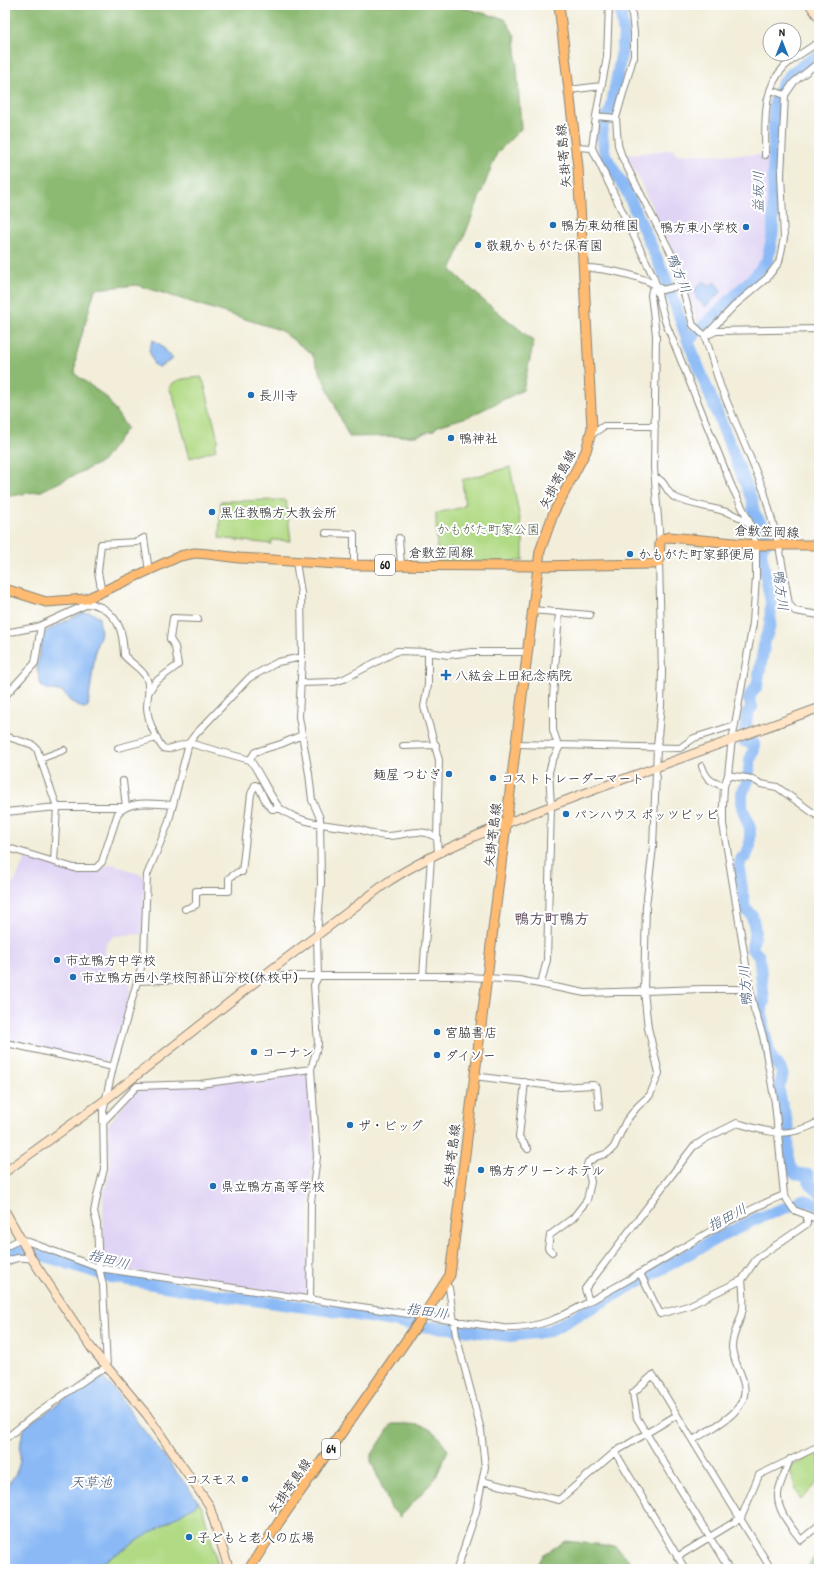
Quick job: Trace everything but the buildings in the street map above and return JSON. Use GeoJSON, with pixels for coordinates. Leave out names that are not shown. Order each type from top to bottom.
{"type":"FeatureCollection","features":[{"type":"Feature","properties":{"kind":"main road","name":"矢掛寄島線"},"geometry":{"type":"LineString","coordinates":[[249,1569],[279,1522],[424,1316],[450,1275],[538,565],[547,527],[586,451],[591,435],[593,414],[576,147],[559,5]]}},
{"type":"Feature","properties":{"kind":"main road","name":"倉敷笠岡線"},"geometry":{"type":"LineString","coordinates":[[660,543],[662,539],[670,537],[756,545],[819,545]]}},
{"type":"Feature","properties":{"kind":"main road"},"geometry":{"type":"LineString","coordinates":[[659,562],[660,543]]}},
{"type":"Feature","properties":{"kind":"main road","name":"倉敷笠岡線"},"geometry":{"type":"LineString","coordinates":[[5,589],[46,602],[88,601],[180,556],[195,553],[296,562],[354,565],[654,564],[659,562]]}},
{"type":"Feature","properties":{"kind":"street"},"geometry":{"type":"LineString","coordinates":[[609,5],[607,57],[596,116],[592,148],[656,285],[665,321],[732,487],[749,524],[756,545],[756,577],[753,623],[734,739],[731,747],[728,775],[724,786],[723,824],[750,989],[762,1036],[781,1134],[785,1197],[794,1210],[819,1220]]}},
{"type":"Feature","properties":{"kind":"street"},"geometry":{"type":"LineString","coordinates":[[631,5],[634,33],[634,58],[634,55],[615,117],[617,139],[622,157],[674,259],[680,286],[693,325],[705,336],[720,385],[764,491],[778,546],[789,604],[795,611],[819,615]]}},
{"type":"Feature","properties":{"kind":"street"},"geometry":{"type":"LineString","coordinates":[[810,5],[819,18]]}},
{"type":"Feature","properties":{"kind":"street"},"geometry":{"type":"LineString","coordinates":[[765,155],[766,102],[773,83],[784,67],[819,42]]}},
{"type":"Feature","properties":{"kind":"street"},"geometry":{"type":"LineString","coordinates":[[705,336],[736,305],[767,278],[779,262],[784,238],[781,175],[786,95],[794,82],[819,62]]}},
{"type":"Feature","properties":{"kind":"street"},"geometry":{"type":"LineString","coordinates":[[569,90],[601,86]]}},
{"type":"Feature","properties":{"kind":"street"},"geometry":{"type":"LineString","coordinates":[[771,90],[786,95]]}},
{"type":"Feature","properties":{"kind":"street"},"geometry":{"type":"LineString","coordinates":[[596,116],[615,117]]}},
{"type":"Feature","properties":{"kind":"street"},"geometry":{"type":"LineString","coordinates":[[576,147],[592,148]]}},
{"type":"Feature","properties":{"kind":"street"},"geometry":{"type":"LineString","coordinates":[[584,268],[613,272],[647,281],[656,285],[662,290],[680,286]]}},
{"type":"Feature","properties":{"kind":"street"},"geometry":{"type":"LineString","coordinates":[[656,285],[652,290],[651,295],[657,357],[654,426],[655,477],[660,543]]}},
{"type":"Feature","properties":{"kind":"street"},"geometry":{"type":"LineString","coordinates":[[705,336],[716,331],[819,329]]}},
{"type":"Feature","properties":{"kind":"street"},"geometry":{"type":"LineString","coordinates":[[591,435],[604,426],[654,426]]}},
{"type":"Feature","properties":{"kind":"street"},"geometry":{"type":"LineString","coordinates":[[655,477],[661,480],[673,496],[737,516],[749,524]]}},
{"type":"Feature","properties":{"kind":"street"},"geometry":{"type":"LineString","coordinates":[[326,533],[354,534],[354,565]]}},
{"type":"Feature","properties":{"kind":"street"},"geometry":{"type":"LineString","coordinates":[[102,593],[98,572],[101,544],[137,542],[144,538],[149,571]]}},
{"type":"Feature","properties":{"kind":"street"},"geometry":{"type":"LineString","coordinates":[[399,538],[401,565]]}},
{"type":"Feature","properties":{"kind":"street"},"geometry":{"type":"LineString","coordinates":[[296,562],[300,593],[302,657],[299,717],[310,774],[312,800],[320,818],[321,884],[317,935],[318,977],[314,985],[318,1044],[311,1069],[317,1157],[311,1202],[310,1300]]}},
{"type":"Feature","properties":{"kind":"street"},"geometry":{"type":"LineString","coordinates":[[552,1252],[548,1248],[550,1235],[573,1218],[587,1200],[591,1182],[587,1165],[588,1162],[596,1157],[608,1153],[614,1147],[626,1121],[637,1107],[650,1095],[659,1073],[649,1034],[644,991],[646,906],[653,846],[662,672],[659,562]]}},
{"type":"Feature","properties":{"kind":"street"},"geometry":{"type":"LineString","coordinates":[[5,633],[41,626],[88,601],[101,607],[117,620],[123,636],[124,655],[147,678],[149,692],[148,715],[157,738],[163,748],[168,749],[189,743],[250,760],[279,809]]}},
{"type":"Feature","properties":{"kind":"street"},"geometry":{"type":"LineString","coordinates":[[532,610],[590,615]]}},
{"type":"Feature","properties":{"kind":"street"},"geometry":{"type":"LineString","coordinates":[[541,983],[546,960],[551,806],[549,772],[558,745],[553,730],[553,698],[559,612]]}},
{"type":"Feature","properties":{"kind":"street"},"geometry":{"type":"LineString","coordinates":[[149,692],[155,682],[164,674],[175,669],[178,665],[175,647],[170,639],[174,618],[198,619]]}},
{"type":"Feature","properties":{"kind":"street"},"geometry":{"type":"LineString","coordinates":[[5,696],[35,663],[41,626]]}},
{"type":"Feature","properties":{"kind":"street"},"geometry":{"type":"LineString","coordinates":[[300,683],[334,682],[344,679],[397,651],[428,652],[448,655],[472,652],[527,652]]}},
{"type":"Feature","properties":{"kind":"street"},"geometry":{"type":"LineString","coordinates":[[423,976],[437,838],[439,760],[424,707],[428,685],[428,652]]}},
{"type":"Feature","properties":{"kind":"street"},"geometry":{"type":"LineString","coordinates":[[107,1368],[103,1285],[99,1268],[97,1224],[94,1212],[104,1169],[103,1122],[105,1100],[144,957],[147,875],[166,830],[174,805],[189,743],[249,678],[278,662],[302,657]]}},
{"type":"Feature","properties":{"kind":"street"},"geometry":{"type":"LineString","coordinates":[[5,1172],[105,1100],[263,976],[389,881],[435,855],[506,823],[819,708]]}},
{"type":"Feature","properties":{"kind":"street"},"geometry":{"type":"LineString","coordinates":[[516,744],[680,748],[694,738],[736,725]]}},
{"type":"Feature","properties":{"kind":"street"},"geometry":{"type":"LineString","coordinates":[[250,760],[255,752],[281,744],[302,735]]}},
{"type":"Feature","properties":{"kind":"street"},"geometry":{"type":"LineString","coordinates":[[5,736],[33,745],[40,759],[57,807],[54,862]]}},
{"type":"Feature","properties":{"kind":"street"},"geometry":{"type":"LineString","coordinates":[[118,748],[157,738]]}},
{"type":"Feature","properties":{"kind":"street"},"geometry":{"type":"LineString","coordinates":[[403,746],[436,745]]}},
{"type":"Feature","properties":{"kind":"street"},"geometry":{"type":"LineString","coordinates":[[40,759],[64,750]]}},
{"type":"Feature","properties":{"kind":"street"},"geometry":{"type":"LineString","coordinates":[[702,766],[705,776],[724,786]]}},
{"type":"Feature","properties":{"kind":"street"},"geometry":{"type":"LineString","coordinates":[[728,775],[752,779],[761,784],[778,787],[819,817]]}},
{"type":"Feature","properties":{"kind":"street"},"geometry":{"type":"LineString","coordinates":[[123,781],[125,807]]}},
{"type":"Feature","properties":{"kind":"street"},"geometry":{"type":"LineString","coordinates":[[184,909],[196,905],[196,891],[228,891],[229,878],[238,872],[242,872],[251,794],[255,785],[258,786],[267,804],[272,809],[279,809],[302,819],[320,824],[359,829],[377,836],[388,836],[415,831],[426,832],[437,838]]}},
{"type":"Feature","properties":{"kind":"street"},"geometry":{"type":"LineString","coordinates":[[5,812],[57,807],[125,807],[137,803],[174,805]]}},
{"type":"Feature","properties":{"kind":"street"},"geometry":{"type":"LineString","coordinates":[[5,847],[74,868],[96,868],[102,862],[118,813],[125,807]]}},
{"type":"Feature","properties":{"kind":"street"},"geometry":{"type":"LineString","coordinates":[[137,981],[263,976],[423,976],[487,977],[541,983],[585,993],[750,989]]}},
{"type":"Feature","properties":{"kind":"street"},"geometry":{"type":"LineString","coordinates":[[5,1045],[11,1044],[113,1067]]}},
{"type":"Feature","properties":{"kind":"street"},"geometry":{"type":"LineString","coordinates":[[103,1122],[137,1086],[200,1084],[311,1069]]}},
{"type":"Feature","properties":{"kind":"street"},"geometry":{"type":"LineString","coordinates":[[474,1076],[560,1087],[593,1085],[597,1087],[599,1107]]}},
{"type":"Feature","properties":{"kind":"street"},"geometry":{"type":"LineString","coordinates":[[525,1082],[519,1137],[528,1149]]}},
{"type":"Feature","properties":{"kind":"street"},"geometry":{"type":"LineString","coordinates":[[589,1301],[585,1289],[693,1147],[705,1139],[737,1123],[781,1134],[804,1130],[819,1122]]}},
{"type":"Feature","properties":{"kind":"street"},"geometry":{"type":"LineString","coordinates":[[5,1247],[21,1239],[99,1268],[310,1300],[521,1329],[557,1318],[640,1273],[707,1234],[785,1197]]}},
{"type":"Feature","properties":{"kind":"street"},"geometry":{"type":"LineString","coordinates":[[5,1211],[32,1259],[92,1349],[147,1415],[209,1505],[230,1569]]}},
{"type":"Feature","properties":{"kind":"street"},"geometry":{"type":"LineString","coordinates":[[640,1273],[660,1314],[688,1306],[742,1280],[757,1258],[807,1224],[807,1216]]}},
{"type":"Feature","properties":{"kind":"street"},"geometry":{"type":"LineString","coordinates":[[5,1263],[12,1258],[23,1257],[32,1259]]}},
{"type":"Feature","properties":{"kind":"street"},"geometry":{"type":"LineString","coordinates":[[693,1440],[726,1419],[739,1406],[745,1396],[745,1385],[732,1349],[732,1337],[743,1308],[742,1280]]}},
{"type":"Feature","properties":{"kind":"street"},"geometry":{"type":"LineString","coordinates":[[445,1284],[449,1288],[456,1335],[481,1430],[485,1467],[476,1512],[457,1569]]}},
{"type":"Feature","properties":{"kind":"street"},"geometry":{"type":"LineString","coordinates":[[5,1439],[31,1418],[96,1372],[107,1368]]}},
{"type":"Feature","properties":{"kind":"street"},"geometry":{"type":"LineString","coordinates":[[729,1569],[637,1418],[633,1392],[653,1375],[771,1569]]}},
{"type":"Feature","properties":{"kind":"street"},"geometry":{"type":"LineString","coordinates":[[482,1481],[559,1500],[615,1452],[677,1415]]}},
{"type":"Feature","properties":{"kind":"street"},"geometry":{"type":"LineString","coordinates":[[678,1557],[741,1518],[759,1475],[819,1446]]}},
{"type":"Feature","properties":{"kind":"street"},"geometry":{"type":"LineString","coordinates":[[615,1452],[685,1569]]}},
{"type":"Feature","properties":{"kind":"street"},"geometry":{"type":"LineString","coordinates":[[790,1459],[778,1494],[779,1504],[789,1523],[801,1540],[819,1525]]}},
{"type":"Feature","properties":{"kind":"shaded area","name":"鴨方東小学校"},"geometry":{"type":"Polygon","coordinates":[[[674,149],[675,154],[770,155],[771,254],[749,280],[698,324],[677,260],[629,158],[625,155],[674,149]]]}},
{"type":"Feature","properties":{"kind":"shaded area","name":"市立鴨方中学校"},"geometry":{"type":"Polygon","coordinates":[[[26,857],[54,865],[97,869],[113,864],[144,876],[144,934],[114,936],[106,944],[105,953],[111,966],[118,975],[130,983],[131,989],[124,1018],[110,1060],[98,1061],[5,1040],[5,890],[11,883],[14,883],[26,857]]]}},
{"type":"Feature","properties":{"kind":"shaded area"},"geometry":{"type":"Polygon","coordinates":[[[305,1071],[309,1075],[314,1147],[310,1195],[307,1297],[104,1267],[103,1196],[109,1173],[110,1159],[108,1125],[137,1088],[305,1071]]]}},
{"type":"Feature","properties":{"kind":"green space"},"geometry":{"type":"Polygon","coordinates":[[[5,5],[453,5],[505,19],[515,36],[521,129],[497,153],[451,270],[483,300],[534,341],[523,390],[470,416],[438,426],[434,430],[415,436],[349,437],[312,354],[280,330],[137,285],[95,289],[76,356],[75,374],[106,397],[127,428],[102,462],[41,491],[5,497],[5,5]]]}},
{"type":"Feature","properties":{"kind":"green space"},"geometry":{"type":"Polygon","coordinates":[[[201,377],[204,383],[218,440],[215,445],[216,450],[190,458],[173,396],[169,388],[172,384],[179,380],[201,377]]]}},
{"type":"Feature","properties":{"kind":"green space","name":"かもがた町家公園"},"geometry":{"type":"Polygon","coordinates":[[[510,467],[523,535],[523,561],[437,563],[436,513],[460,508],[465,505],[462,480],[510,467]]]}},
{"type":"Feature","properties":{"kind":"green space"},"geometry":{"type":"Polygon","coordinates":[[[286,500],[291,541],[272,540],[271,544],[219,538],[221,501],[286,500]]]}},
{"type":"Feature","properties":{"kind":"green space"},"geometry":{"type":"Polygon","coordinates":[[[392,1424],[411,1424],[425,1427],[431,1430],[442,1441],[448,1450],[435,1479],[400,1517],[391,1508],[371,1461],[371,1456],[392,1424]]]}},
{"type":"Feature","properties":{"kind":"green space"},"geometry":{"type":"Polygon","coordinates":[[[819,1451],[819,1481],[800,1500],[789,1468],[819,1451]]]}},
{"type":"Feature","properties":{"kind":"green space"},"geometry":{"type":"Polygon","coordinates":[[[198,1501],[203,1509],[219,1569],[90,1569],[198,1501]]]}},
{"type":"Feature","properties":{"kind":"green space"},"geometry":{"type":"Polygon","coordinates":[[[566,1541],[615,1546],[637,1569],[535,1569],[544,1554],[566,1541]]]}},
{"type":"Feature","properties":{"kind":"green space"},"geometry":{"type":"Polygon","coordinates":[[[819,1550],[819,1569],[809,1569],[810,1563],[819,1550]]]}},
{"type":"Feature","properties":{"kind":"water"},"geometry":{"type":"Polygon","coordinates":[[[703,281],[709,287],[714,282],[722,291],[705,307],[696,298],[697,295],[693,291],[703,281]]]}},
{"type":"Feature","properties":{"kind":"water"},"geometry":{"type":"Polygon","coordinates":[[[153,340],[161,345],[173,359],[159,367],[154,365],[149,350],[153,340]]]}},
{"type":"Feature","properties":{"kind":"water"},"geometry":{"type":"Polygon","coordinates":[[[90,612],[99,617],[101,633],[96,647],[88,706],[85,709],[70,701],[63,692],[48,690],[41,686],[37,668],[43,633],[81,613],[90,612]]]}},
{"type":"Feature","properties":{"kind":"water","name":"天草池"},"geometry":{"type":"Polygon","coordinates":[[[102,1378],[119,1395],[137,1422],[198,1501],[197,1504],[92,1569],[5,1569],[5,1487],[13,1478],[17,1470],[21,1441],[27,1425],[93,1380],[102,1378]]]}},
{"type":"Feature","properties":{"kind":"waterway","name":"鴨方川"},"geometry":{"type":"LineString","coordinates":[[619,5],[624,33],[611,109],[603,125],[602,136],[605,155],[627,192],[665,277],[688,341],[752,500],[754,513],[764,527],[767,542],[761,548],[771,601],[770,626],[765,640],[757,686],[750,695],[749,700],[752,707],[747,714],[744,741],[754,744],[754,750],[750,760],[748,781],[742,793],[742,807],[750,828],[750,846],[746,856],[741,859],[739,869],[745,909],[752,915],[755,930],[752,949],[759,956],[764,1002],[762,1007],[764,1030],[772,1058],[780,1069],[782,1075],[779,1090],[787,1124],[788,1151],[791,1168],[794,1173],[808,1175],[810,1184],[819,1192]]}},
{"type":"Feature","properties":{"kind":"waterway","name":"益坂川"},"geometry":{"type":"LineString","coordinates":[[688,341],[756,275],[768,259],[773,231],[774,107],[780,88],[790,75],[819,55]]}},
{"type":"Feature","properties":{"kind":"waterway","name":"指田川"},"geometry":{"type":"LineString","coordinates":[[5,1254],[12,1250],[45,1256],[111,1277],[224,1296],[327,1310],[428,1327],[449,1328],[510,1336],[549,1331],[712,1241],[756,1219],[798,1203],[800,1200],[805,1200],[819,1206]]}},
{"type":"Feature","properties":{"kind":"place","name":"鴨方東幼稚園"},"geometry":{"type":"Point","coordinates":[553,225]}},
{"type":"Feature","properties":{"kind":"place","name":"鴨方東小学校"},"geometry":{"type":"Point","coordinates":[746,227]}},
{"type":"Feature","properties":{"kind":"place","name":"敬親かもがた保育園"},"geometry":{"type":"Point","coordinates":[478,245]}},
{"type":"Feature","properties":{"kind":"place","name":"長川寺"},"geometry":{"type":"Point","coordinates":[251,395]}},
{"type":"Feature","properties":{"kind":"place","name":"鴨神社"},"geometry":{"type":"Point","coordinates":[451,438]}},
{"type":"Feature","properties":{"kind":"place","name":"黒住教鴨方大教会所"},"geometry":{"type":"Point","coordinates":[212,512]}},
{"type":"Feature","properties":{"kind":"place","name":"かもがた町家郵便局"},"geometry":{"type":"Point","coordinates":[630,554]}},
{"type":"Feature","properties":{"kind":"place","name":"八紘会上田紀念病院"},"geometry":{"type":"Point","coordinates":[446,675]}},
{"type":"Feature","properties":{"kind":"place","name":"麺屋 つむぎ"},"geometry":{"type":"Point","coordinates":[449,774]}},
{"type":"Feature","properties":{"kind":"place","name":"コストトレーダーマート"},"geometry":{"type":"Point","coordinates":[493,778]}},
{"type":"Feature","properties":{"kind":"place","name":"パンハウス ポッツピッピ"},"geometry":{"type":"Point","coordinates":[566,814]}},
{"type":"Feature","properties":{"kind":"place","name":"市立鴨方中学校"},"geometry":{"type":"Point","coordinates":[57,960]}},
{"type":"Feature","properties":{"kind":"place","name":"市立鴨方西小学校阿部山分校(休校中)"},"geometry":{"type":"Point","coordinates":[73,977]}},
{"type":"Feature","properties":{"kind":"place","name":"宮脇書店"},"geometry":{"type":"Point","coordinates":[437,1032]}},
{"type":"Feature","properties":{"kind":"place","name":"コーナン"},"geometry":{"type":"Point","coordinates":[254,1052]}},
{"type":"Feature","properties":{"kind":"place","name":"ダイソー"},"geometry":{"type":"Point","coordinates":[437,1055]}},
{"type":"Feature","properties":{"kind":"place","name":"ザ・ビッグ"},"geometry":{"type":"Point","coordinates":[350,1125]}},
{"type":"Feature","properties":{"kind":"place","name":"鴨方グリーンホテル"},"geometry":{"type":"Point","coordinates":[481,1170]}},
{"type":"Feature","properties":{"kind":"place","name":"県立鴨方高等学校"},"geometry":{"type":"Point","coordinates":[213,1186]}},
{"type":"Feature","properties":{"kind":"place","name":"コスモス"},"geometry":{"type":"Point","coordinates":[245,1479]}},
{"type":"Feature","properties":{"kind":"place","name":"子どもと老人の広場"},"geometry":{"type":"Point","coordinates":[189,1537]}},
{"type":"Feature","properties":{"kind":"district","name":"鴨方町鴨方"},"geometry":{"type":"Point","coordinates":[552,919]}}]}
